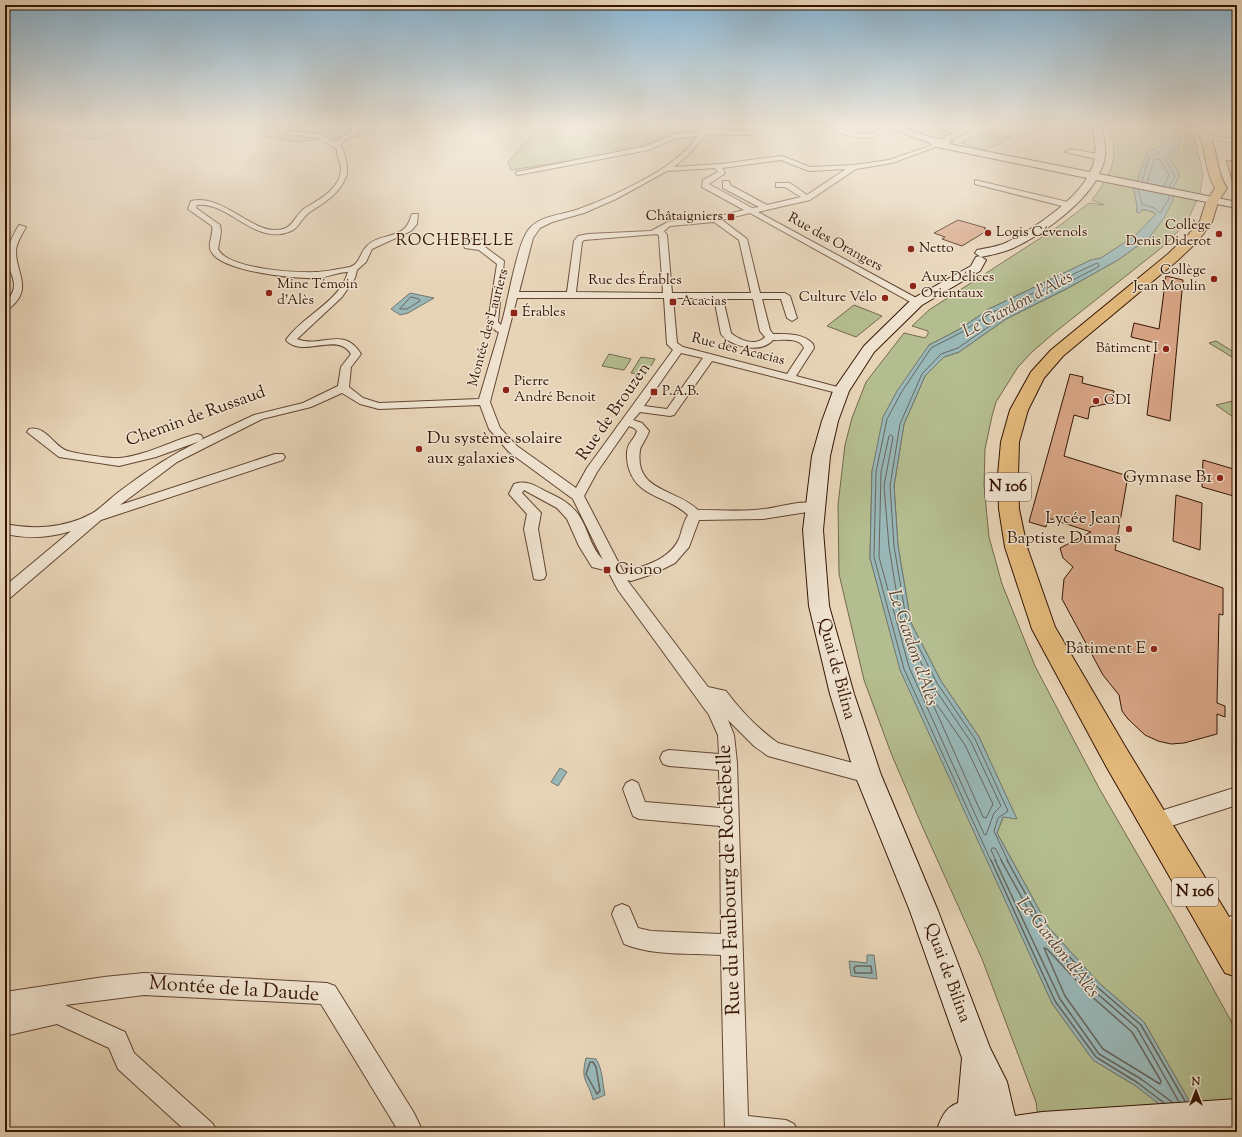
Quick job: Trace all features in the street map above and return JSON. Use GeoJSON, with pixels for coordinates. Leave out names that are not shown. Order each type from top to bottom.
{"type":"FeatureCollection","features":[{"type":"Feature","properties":{"kind":"main road"},"geometry":{"type":"LineString","coordinates":[[1094,179],[1237,205]]}},
{"type":"Feature","properties":{"kind":"main road","name":"Quai de Bilina"},"geometry":{"type":"LineString","coordinates":[[995,1128],[995,1099],[986,1070],[978,1058],[924,911],[868,775],[842,694],[819,606],[813,530],[815,507],[821,456],[830,421],[841,391],[869,349],[922,299],[976,268],[977,256],[998,254],[1011,244],[1024,238],[1069,205],[1094,179]]}},
{"type":"Feature","properties":{"kind":"main road","name":"N 106"},"geometry":{"type":"LineString","coordinates":[[1215,179],[1221,188],[1209,199],[1206,222],[1193,238],[1173,257],[1057,353],[1037,376],[1019,410],[1010,442],[1009,510],[1016,547],[1044,629],[1116,757],[1237,961]]}},
{"type":"Feature","properties":{"kind":"main road","name":"N 106"},"geometry":{"type":"LineString","coordinates":[[1155,822],[1235,928]]}},
{"type":"Feature","properties":{"kind":"main road"},"geometry":{"type":"LineString","coordinates":[[995,1128],[1237,1116]]}},
{"type":"Feature","properties":{"kind":"street"},"geometry":{"type":"LineString","coordinates":[[341,179],[338,187],[323,202],[300,215],[292,228],[288,230],[272,232],[263,231],[208,202],[194,203],[192,209],[216,225],[218,229],[213,245],[215,252],[222,259],[238,265],[264,271],[306,275],[328,274],[343,270],[351,270],[363,260],[366,251],[371,246],[404,233],[412,226],[415,216]]}},
{"type":"Feature","properties":{"kind":"street","name":"Montée des Lauriers"},"geometry":{"type":"LineString","coordinates":[[484,402],[505,331],[520,265],[533,230],[541,225],[581,211],[611,198],[647,179]]}},
{"type":"Feature","properties":{"kind":"street","name":"Rue des Orangers"},"geometry":{"type":"LineString","coordinates":[[711,179],[706,182],[705,185],[750,211],[922,299]]}},
{"type":"Feature","properties":{"kind":"street"},"geometry":{"type":"LineString","coordinates":[[572,295],[578,241],[581,238],[588,236],[651,233],[659,231],[668,224],[716,219],[807,198],[837,179]]}},
{"type":"Feature","properties":{"kind":"street"},"geometry":{"type":"LineString","coordinates":[[978,182],[1069,205]]}},
{"type":"Feature","properties":{"kind":"street"},"geometry":{"type":"LineString","coordinates":[[726,183],[726,186],[766,207]]}},
{"type":"Feature","properties":{"kind":"street"},"geometry":{"type":"LineString","coordinates":[[779,185],[787,185],[807,198]]}},
{"type":"Feature","properties":{"kind":"street"},"geometry":{"type":"LineString","coordinates":[[716,219],[743,239],[765,331],[770,337]]}},
{"type":"Feature","properties":{"kind":"street"},"geometry":{"type":"LineString","coordinates":[[5,308],[14,300],[19,291],[18,278],[12,251],[22,227]]}},
{"type":"Feature","properties":{"kind":"street","name":"Rue des Acacias"},"geometry":{"type":"LineString","coordinates":[[659,231],[664,235],[667,295],[672,344],[679,349],[841,391]]}},
{"type":"Feature","properties":{"kind":"street"},"geometry":{"type":"LineString","coordinates":[[480,247],[500,261],[501,264],[493,322],[499,330],[505,331]]}},
{"type":"Feature","properties":{"kind":"street"},"geometry":{"type":"LineString","coordinates":[[344,388],[346,367],[356,354],[352,346],[334,342],[303,344],[295,343],[292,340],[296,333],[339,295],[353,272],[351,270]]}},
{"type":"Feature","properties":{"kind":"street","name":"Rue des Érables"},"geometry":{"type":"LineString","coordinates":[[513,295],[786,296],[792,318]]}},
{"type":"Feature","properties":{"kind":"street"},"geometry":{"type":"LineString","coordinates":[[718,295],[726,334],[729,338],[757,345],[764,343],[770,337],[797,338],[808,344],[809,348],[789,378]]}},
{"type":"Feature","properties":{"kind":"street","name":"Rue de Brouzen"},"geometry":{"type":"LineString","coordinates":[[578,496],[591,471],[679,349]]}},
{"type":"Feature","properties":{"kind":"street"},"geometry":{"type":"LineString","coordinates":[[637,408],[670,414],[710,357]]}},
{"type":"Feature","properties":{"kind":"street"},"geometry":{"type":"LineString","coordinates":[[344,388],[356,399],[367,404],[379,406],[484,402]]}},
{"type":"Feature","properties":{"kind":"street"},"geometry":{"type":"LineString","coordinates":[[5,594],[128,491],[172,459],[258,417],[307,405],[344,388]]}},
{"type":"Feature","properties":{"kind":"street","name":"Rue du Faubourg de Rochebelle"},"geometry":{"type":"LineString","coordinates":[[484,402],[495,429],[513,449],[578,496],[623,586],[703,693],[718,716],[726,735],[730,818],[731,945],[737,1130]]}},
{"type":"Feature","properties":{"kind":"street","name":"Chemin de Russaud"},"geometry":{"type":"LineString","coordinates":[[33,432],[44,438],[63,454],[119,462],[152,454],[192,440],[262,408],[307,405]]}},
{"type":"Feature","properties":{"kind":"street"},"geometry":{"type":"LineString","coordinates":[[626,422],[638,425],[643,431],[641,439],[634,447],[633,464],[638,479],[648,487],[686,506],[695,515]]}},
{"type":"Feature","properties":{"kind":"street"},"geometry":{"type":"LineString","coordinates":[[5,529],[16,532],[40,533],[74,527],[99,516],[279,457]]}},
{"type":"Feature","properties":{"kind":"street"},"geometry":{"type":"LineString","coordinates":[[539,575],[531,528],[534,513],[515,494],[518,487],[526,486],[562,505],[573,517],[586,546],[597,563],[605,566],[613,564]]}},
{"type":"Feature","properties":{"kind":"street"},"geometry":{"type":"LineString","coordinates":[[631,576],[670,561],[682,549],[691,519],[695,515],[762,514],[788,509],[815,507]]}},
{"type":"Feature","properties":{"kind":"street"},"geometry":{"type":"LineString","coordinates":[[703,693],[720,696],[733,714],[760,740],[774,750],[868,775]]}},
{"type":"Feature","properties":{"kind":"street"},"geometry":{"type":"LineString","coordinates":[[669,758],[728,763]]}},
{"type":"Feature","properties":{"kind":"street"},"geometry":{"type":"LineString","coordinates":[[632,789],[640,810],[730,818]]}},
{"type":"Feature","properties":{"kind":"street"},"geometry":{"type":"LineString","coordinates":[[1155,822],[1237,796]]}},
{"type":"Feature","properties":{"kind":"street"},"geometry":{"type":"LineString","coordinates":[[622,914],[631,936],[651,941],[731,945]]}},
{"type":"Feature","properties":{"kind":"street","name":"Montée de la Daude"},"geometry":{"type":"LineString","coordinates":[[5,1003],[104,988],[144,984],[327,994],[406,1121],[411,1132]]}},
{"type":"Feature","properties":{"kind":"street"},"geometry":{"type":"LineString","coordinates":[[5,1025],[58,1014],[117,1040],[126,1062],[205,1132]]}},
{"type":"Feature","properties":{"kind":"street"},"geometry":{"type":"LineString","coordinates":[[737,1130],[786,1132]]}},
{"type":"Feature","properties":{"kind":"green space"},"geometry":{"type":"Polygon","coordinates":[[[1106,179],[1138,179],[1134,189],[1137,206],[1136,211],[1147,210],[1156,214],[1137,235],[1101,258],[1091,260],[989,309],[960,329],[929,345],[872,471],[870,558],[901,670],[1052,1003],[1093,1060],[1136,1086],[1167,1110],[1040,1132],[1036,1102],[982,959],[891,753],[864,680],[839,574],[838,505],[845,445],[852,418],[866,382],[904,333],[925,338],[928,331],[912,326],[929,310],[1059,226],[1089,203],[1104,205],[1092,200],[1106,179]]]}},
{"type":"Feature","properties":{"kind":"green space"},"geometry":{"type":"Polygon","coordinates":[[[1178,179],[1202,179],[1200,193],[1187,222],[1165,245],[1054,333],[1032,352],[1018,367],[996,402],[985,449],[984,485],[989,537],[1002,584],[1035,666],[1099,788],[1176,921],[1237,1032],[1237,1132],[1207,1132],[1144,1022],[1099,983],[1049,928],[997,833],[1003,817],[1016,818],[979,737],[941,681],[911,623],[898,546],[894,486],[904,424],[925,376],[944,357],[959,352],[1006,319],[1068,288],[1118,260],[1149,238],[1173,200],[1172,189],[1178,179]]]}},
{"type":"Feature","properties":{"kind":"green space"},"geometry":{"type":"Polygon","coordinates":[[[854,305],[882,316],[856,337],[827,326],[854,305]]]}},
{"type":"Feature","properties":{"kind":"green space"},"geometry":{"type":"Polygon","coordinates":[[[1216,341],[1237,354],[1237,360],[1209,343],[1216,341]]]}},
{"type":"Feature","properties":{"kind":"green space"},"geometry":{"type":"Polygon","coordinates":[[[609,354],[631,359],[624,370],[602,366],[609,354]]]}},
{"type":"Feature","properties":{"kind":"green space"},"geometry":{"type":"Polygon","coordinates":[[[641,357],[655,359],[646,375],[631,373],[641,357]]]}},
{"type":"Feature","properties":{"kind":"green space"},"geometry":{"type":"Polygon","coordinates":[[[1237,400],[1237,416],[1233,417],[1216,405],[1237,400]]]}},
{"type":"Feature","properties":{"kind":"water","name":"Le Gardon d'Alès"},"geometry":{"type":"Polygon","coordinates":[[[1138,179],[1178,179],[1172,189],[1173,200],[1164,218],[1149,238],[1118,260],[1068,288],[1006,319],[959,352],[944,357],[925,376],[904,424],[894,486],[898,546],[911,623],[941,681],[979,737],[1017,819],[1003,817],[997,833],[1049,928],[1099,983],[1144,1022],[1207,1132],[1167,1110],[1136,1086],[1093,1060],[1052,1003],[900,670],[870,558],[872,471],[883,417],[897,391],[929,345],[960,329],[989,309],[1091,260],[1101,258],[1136,235],[1156,214],[1142,209],[1140,213],[1137,213],[1134,189],[1138,179]]]}},
{"type":"Feature","properties":{"kind":"water"},"geometry":{"type":"Polygon","coordinates":[[[410,293],[434,298],[408,313],[400,315],[391,309],[410,293]]]}},
{"type":"Feature","properties":{"kind":"water"},"geometry":{"type":"Polygon","coordinates":[[[560,768],[567,772],[558,786],[551,782],[560,768]]]}},
{"type":"Feature","properties":{"kind":"water"},"geometry":{"type":"Polygon","coordinates":[[[867,955],[874,955],[877,979],[851,976],[849,961],[867,963],[867,955]]]}},
{"type":"Feature","properties":{"kind":"water"},"geometry":{"type":"Polygon","coordinates":[[[586,1058],[596,1059],[602,1076],[605,1095],[593,1100],[584,1076],[586,1058]]]}},
{"type":"Feature","properties":{"kind":"building"},"geometry":{"type":"Polygon","coordinates":[[[1232,179],[1237,179],[1237,190],[1235,190],[1232,179]]]}},
{"type":"Feature","properties":{"kind":"building"},"geometry":{"type":"Polygon","coordinates":[[[958,220],[986,228],[984,229],[988,230],[962,246],[942,239],[945,237],[934,233],[958,220]]]}},
{"type":"Feature","properties":{"kind":"building","name":"Bâtiment I"},"geometry":{"type":"Polygon","coordinates":[[[1166,276],[1183,280],[1170,421],[1147,415],[1156,343],[1131,337],[1134,323],[1159,329],[1166,276]]]}},
{"type":"Feature","properties":{"kind":"building","name":"Bâtiment E"},"geometry":{"type":"Polygon","coordinates":[[[1070,374],[1083,377],[1082,383],[1114,391],[1112,403],[1090,407],[1088,419],[1074,415],[1064,456],[1128,476],[1115,550],[1223,588],[1223,615],[1219,614],[1217,703],[1225,706],[1225,717],[1217,714],[1217,734],[1184,743],[1171,744],[1158,741],[1145,735],[1128,719],[1122,711],[1119,695],[1103,675],[1062,599],[1064,579],[1073,567],[1063,558],[1060,548],[1091,532],[1048,518],[1046,527],[1029,522],[1070,374]]]}},
{"type":"Feature","properties":{"kind":"building","name":"Gymnase B1"},"geometry":{"type":"Polygon","coordinates":[[[1203,460],[1237,470],[1237,497],[1202,487],[1203,460]]]}},
{"type":"Feature","properties":{"kind":"building"},"geometry":{"type":"Polygon","coordinates":[[[1176,495],[1202,503],[1200,550],[1173,541],[1176,495]]]}},
{"type":"Feature","properties":{"kind":"place","name":"Châtaigniers"},"geometry":{"type":"Point","coordinates":[731,217]}},
{"type":"Feature","properties":{"kind":"place","name":"Logis Cévenols"},"geometry":{"type":"Point","coordinates":[988,233]}},
{"type":"Feature","properties":{"kind":"place","name":"Collège Denis Diderot"},"geometry":{"type":"Point","coordinates":[1219,234]}},
{"type":"Feature","properties":{"kind":"place","name":"Netto"},"geometry":{"type":"Point","coordinates":[911,249]}},
{"type":"Feature","properties":{"kind":"place","name":"Collège Jean Moulin"},"geometry":{"type":"Point","coordinates":[1214,279]}},
{"type":"Feature","properties":{"kind":"place","name":"Aux Délices Orientaux"},"geometry":{"type":"Point","coordinates":[913,286]}},
{"type":"Feature","properties":{"kind":"place","name":"Mine Témoin d'Alès"},"geometry":{"type":"Point","coordinates":[269,293]}},
{"type":"Feature","properties":{"kind":"place","name":"Culture Vélo"},"geometry":{"type":"Point","coordinates":[885,298]}},
{"type":"Feature","properties":{"kind":"place","name":"Acacias"},"geometry":{"type":"Point","coordinates":[673,302]}},
{"type":"Feature","properties":{"kind":"place","name":"Érables"},"geometry":{"type":"Point","coordinates":[514,313]}},
{"type":"Feature","properties":{"kind":"place","name":"Bâtiment I"},"geometry":{"type":"Point","coordinates":[1166,349]}},
{"type":"Feature","properties":{"kind":"place","name":"Pierre André Benoit"},"geometry":{"type":"Point","coordinates":[506,390]}},
{"type":"Feature","properties":{"kind":"place","name":"P.A.B."},"geometry":{"type":"Point","coordinates":[654,392]}},
{"type":"Feature","properties":{"kind":"place","name":"CDI"},"geometry":{"type":"Point","coordinates":[1096,401]}},
{"type":"Feature","properties":{"kind":"place","name":"Du système solaire aux galaxies"},"geometry":{"type":"Point","coordinates":[419,449]}},
{"type":"Feature","properties":{"kind":"place","name":"Gymnase B1"},"geometry":{"type":"Point","coordinates":[1220,478]}},
{"type":"Feature","properties":{"kind":"place","name":"Lycée Jean Baptiste Dumas"},"geometry":{"type":"Point","coordinates":[1129,529]}},
{"type":"Feature","properties":{"kind":"place","name":"Giono"},"geometry":{"type":"Point","coordinates":[607,570]}},
{"type":"Feature","properties":{"kind":"place","name":"Bâtiment E"},"geometry":{"type":"Point","coordinates":[1154,649]}},
{"type":"Feature","properties":{"kind":"district","name":"ROCHEBELLE"},"geometry":{"type":"Point","coordinates":[455,241]}}]}
